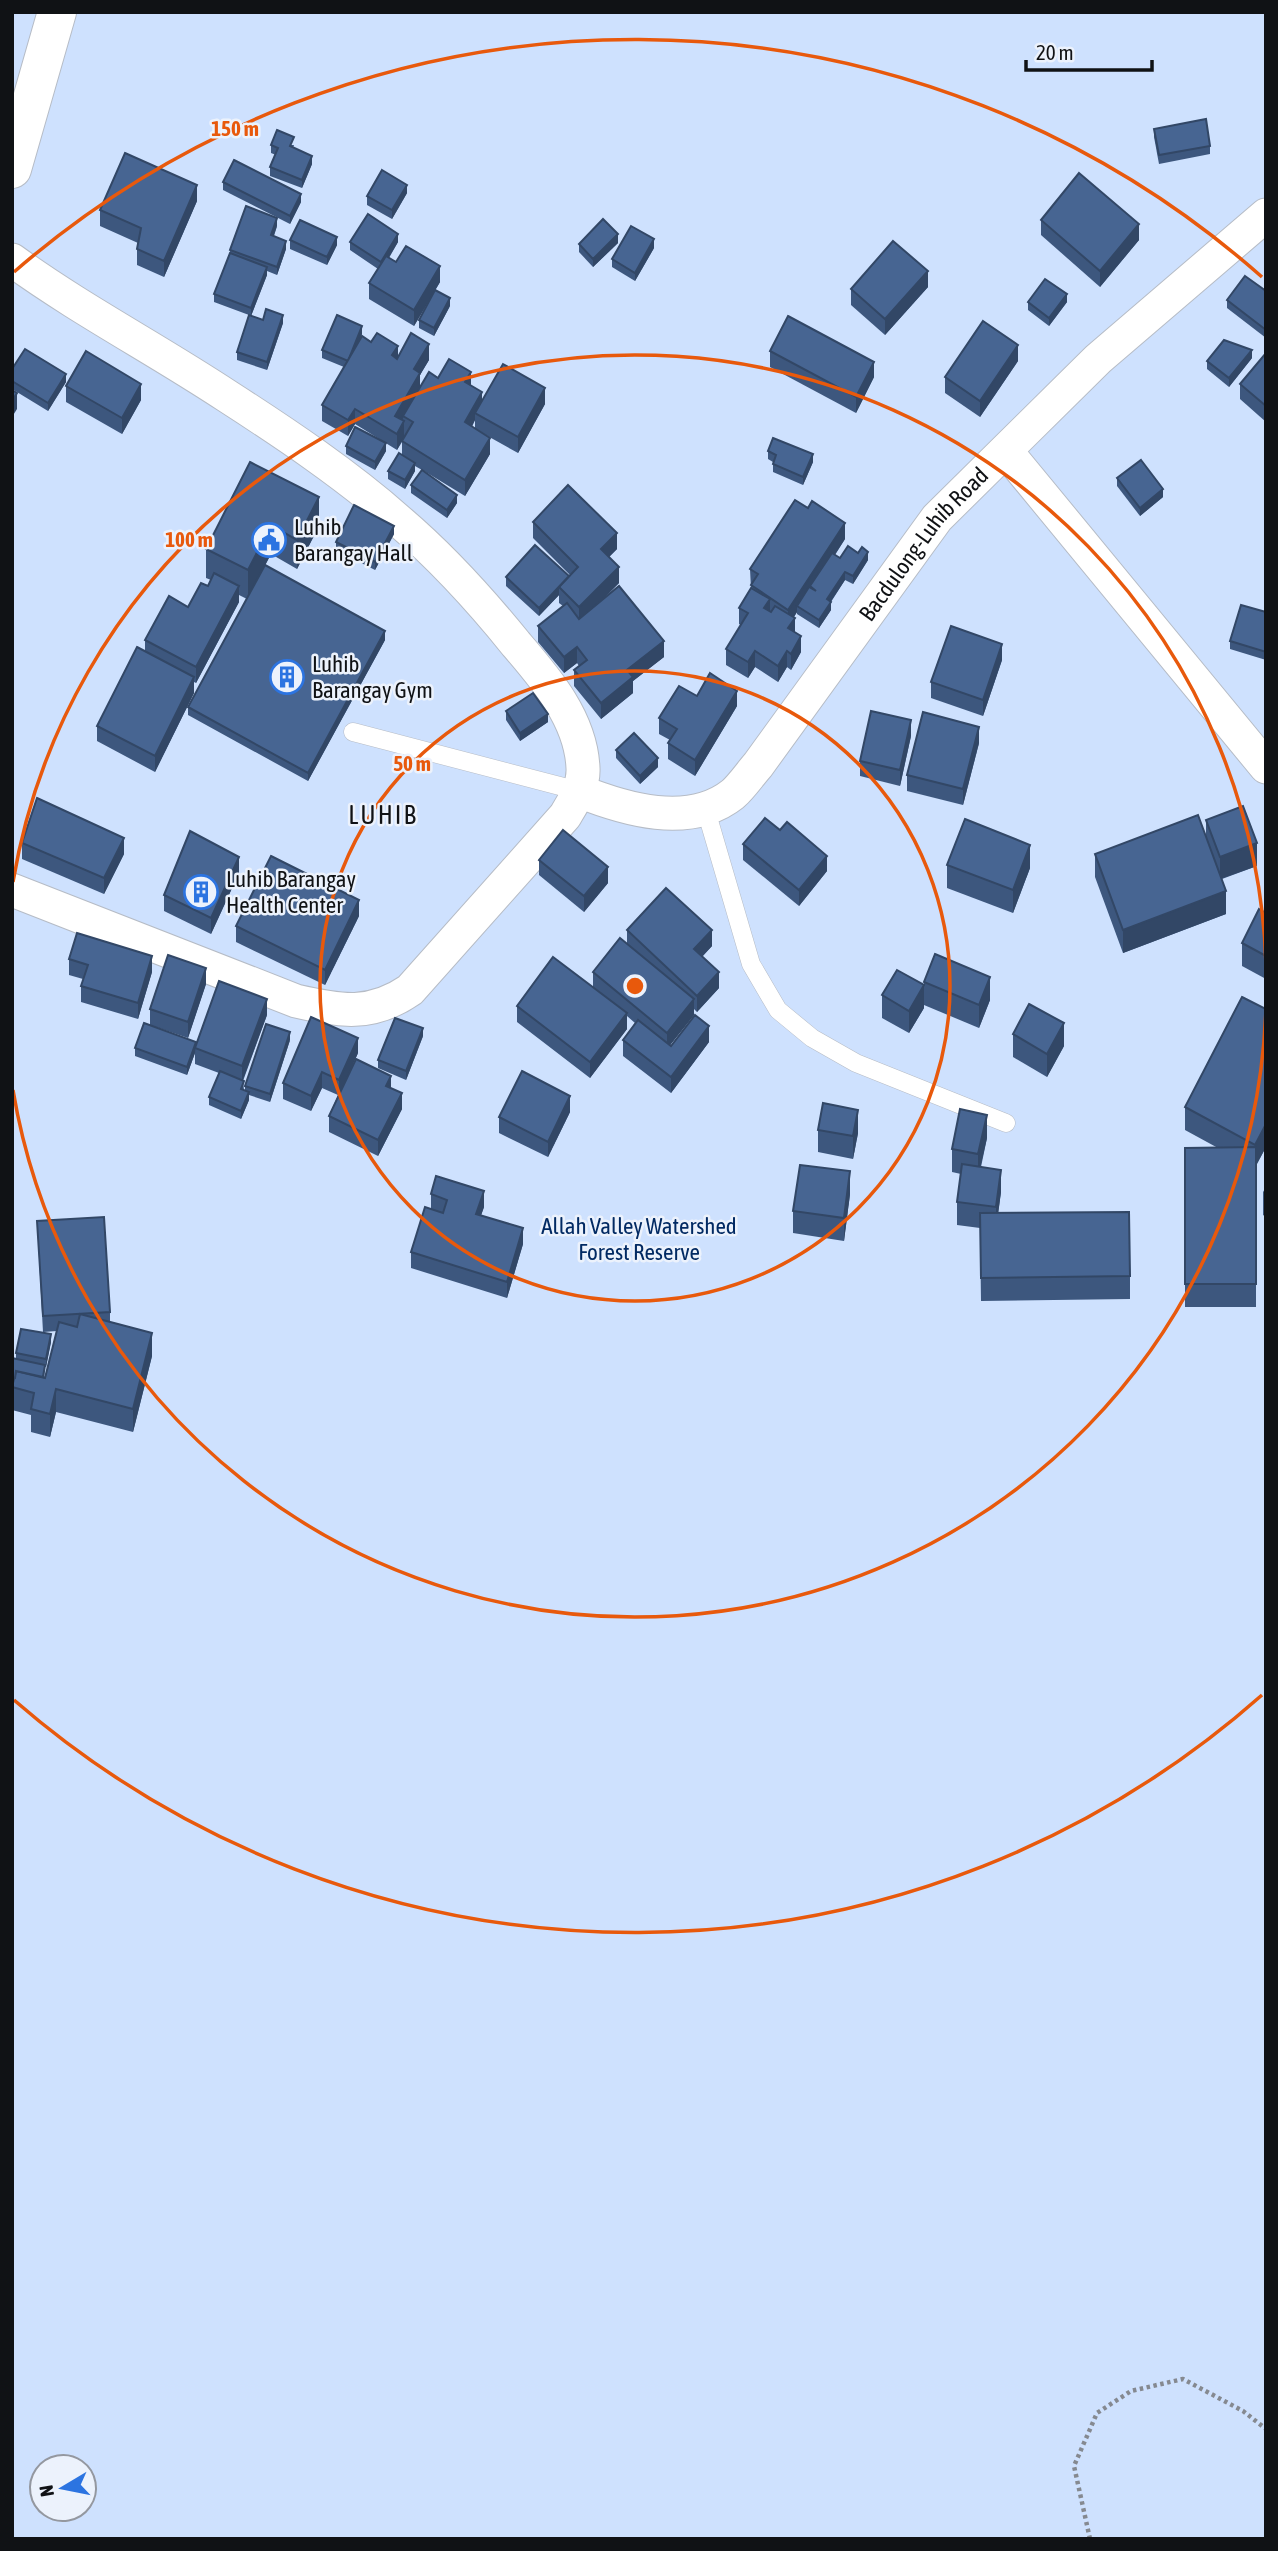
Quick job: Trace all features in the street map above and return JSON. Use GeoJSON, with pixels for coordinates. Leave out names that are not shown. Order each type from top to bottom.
{"type":"FeatureCollection","features":[{"type":"Feature","properties":{"kind":"street"},"geometry":{"type":"LineString","coordinates":[[12,169],[57,12]]}},
{"type":"Feature","properties":{"kind":"street","name":"Bacdulong-Luhib Road"},"geometry":{"type":"LineString","coordinates":[[579,791],[615,805],[646,812],[705,807],[732,795],[758,765],[937,518],[1098,359],[1266,215]]}},
{"type":"Feature","properties":{"kind":"street"},"geometry":{"type":"LineString","coordinates":[[12,260],[48,286],[226,395],[399,521],[502,626],[563,705],[578,740],[583,769],[579,791],[543,844],[410,990],[390,1004],[363,1010],[332,1010],[296,1001],[12,890]]}},
{"type":"Feature","properties":{"kind":"street"},"geometry":{"type":"LineString","coordinates":[[1006,452],[1266,767]]}},
{"type":"Feature","properties":{"kind":"lane"},"geometry":{"type":"LineString","coordinates":[[353,732],[579,791]]}},
{"type":"Feature","properties":{"kind":"lane"},"geometry":{"type":"LineString","coordinates":[[705,807],[751,964],[778,1010],[812,1038],[856,1063],[1006,1123]]}},
{"type":"Feature","properties":{"kind":"path"},"geometry":{"type":"LineString","coordinates":[[1090,2539],[1074,2466],[1097,2413],[1131,2391],[1183,2379],[1244,2411],[1266,2429]]}},
{"type":"Feature","properties":{"kind":"green space","name":"Allah Valley Watershed Forest Reserve"},"geometry":{"type":"Polygon","coordinates":[[[12,12],[1266,12],[1266,2539],[12,2539],[12,12]]]}},
{"type":"Feature","properties":{"kind":"building"},"geometry":{"type":"Polygon","coordinates":[[[1206,119],[1210,146],[1159,155],[1154,129],[1206,119]]]}},
{"type":"Feature","properties":{"kind":"building"},"geometry":{"type":"Polygon","coordinates":[[[277,130],[294,137],[290,146],[312,156],[302,180],[270,167],[278,148],[271,145],[277,130]]]}},
{"type":"Feature","properties":{"kind":"building"},"geometry":{"type":"Polygon","coordinates":[[[125,153],[197,185],[164,261],[137,249],[141,228],[100,210],[125,153]]]}},
{"type":"Feature","properties":{"kind":"building"},"geometry":{"type":"Polygon","coordinates":[[[234,160],[301,194],[290,216],[223,182],[234,160]]]}},
{"type":"Feature","properties":{"kind":"building"},"geometry":{"type":"Polygon","coordinates":[[[382,170],[407,185],[392,210],[367,196],[382,170]]]}},
{"type":"Feature","properties":{"kind":"building"},"geometry":{"type":"Polygon","coordinates":[[[1079,173],[1139,224],[1100,271],[1041,220],[1079,173]]]}},
{"type":"Feature","properties":{"kind":"building"},"geometry":{"type":"Polygon","coordinates":[[[246,206],[277,218],[271,235],[286,241],[277,267],[230,250],[246,206]]]}},
{"type":"Feature","properties":{"kind":"building"},"geometry":{"type":"Polygon","coordinates":[[[368,214],[398,234],[381,262],[350,242],[368,214]]]}},
{"type":"Feature","properties":{"kind":"building"},"geometry":{"type":"Polygon","coordinates":[[[603,219],[618,234],[593,259],[579,244],[603,219]]]}},
{"type":"Feature","properties":{"kind":"building"},"geometry":{"type":"Polygon","coordinates":[[[300,220],[337,237],[327,257],[290,240],[300,220]]]}},
{"type":"Feature","properties":{"kind":"building"},"geometry":{"type":"Polygon","coordinates":[[[631,226],[654,239],[635,273],[612,259],[631,226]]]}},
{"type":"Feature","properties":{"kind":"building"},"geometry":{"type":"Polygon","coordinates":[[[893,241],[928,271],[885,319],[851,289],[893,241]]]}},
{"type":"Feature","properties":{"kind":"building"},"geometry":{"type":"Polygon","coordinates":[[[406,246],[440,266],[414,310],[369,283],[386,256],[396,262],[406,246]]]}},
{"type":"Feature","properties":{"kind":"building"},"geometry":{"type":"Polygon","coordinates":[[[230,253],[267,267],[251,308],[214,294],[230,253]]]}},
{"type":"Feature","properties":{"kind":"building"},"geometry":{"type":"Polygon","coordinates":[[[1245,276],[1266,291],[1266,330],[1227,300],[1245,276]]]}},
{"type":"Feature","properties":{"kind":"building"},"geometry":{"type":"Polygon","coordinates":[[[1045,279],[1067,294],[1049,318],[1028,302],[1045,279]]]}},
{"type":"Feature","properties":{"kind":"building"},"geometry":{"type":"Polygon","coordinates":[[[435,290],[450,298],[434,328],[419,320],[435,290]]]}},
{"type":"Feature","properties":{"kind":"building"},"geometry":{"type":"Polygon","coordinates":[[[266,309],[283,315],[267,362],[237,352],[249,315],[263,320],[266,309]]]}},
{"type":"Feature","properties":{"kind":"building"},"geometry":{"type":"Polygon","coordinates":[[[337,315],[362,326],[348,361],[322,350],[337,315]]]}},
{"type":"Feature","properties":{"kind":"building"},"geometry":{"type":"Polygon","coordinates":[[[788,316],[874,362],[856,397],[770,351],[788,316]]]}},
{"type":"Feature","properties":{"kind":"building"},"geometry":{"type":"Polygon","coordinates":[[[983,321],[1018,345],[980,401],[945,377],[983,321]]]}},
{"type":"Feature","properties":{"kind":"building"},"geometry":{"type":"Polygon","coordinates":[[[377,333],[398,346],[392,355],[397,359],[411,333],[429,344],[414,369],[420,373],[395,416],[404,421],[397,434],[355,409],[348,420],[322,405],[362,336],[371,342],[377,333]]]}},
{"type":"Feature","properties":{"kind":"building"},"geometry":{"type":"Polygon","coordinates":[[[1224,340],[1252,350],[1229,378],[1207,361],[1224,340]]]}},
{"type":"Feature","properties":{"kind":"building"},"geometry":{"type":"Polygon","coordinates":[[[25,349],[66,374],[48,403],[12,381],[12,369],[25,349]]]}},
{"type":"Feature","properties":{"kind":"building"},"geometry":{"type":"Polygon","coordinates":[[[86,351],[141,384],[122,418],[66,386],[86,351]]]}},
{"type":"Feature","properties":{"kind":"building"},"geometry":{"type":"Polygon","coordinates":[[[1266,353],[1266,406],[1240,384],[1266,353]]]}},
{"type":"Feature","properties":{"kind":"building"},"geometry":{"type":"Polygon","coordinates":[[[449,359],[471,372],[465,382],[482,392],[465,422],[490,438],[465,480],[402,441],[413,422],[403,416],[429,372],[438,378],[449,359]]]}},
{"type":"Feature","properties":{"kind":"building"},"geometry":{"type":"Polygon","coordinates":[[[503,364],[545,388],[518,437],[475,413],[503,364]]]}},
{"type":"Feature","properties":{"kind":"building"},"geometry":{"type":"Polygon","coordinates":[[[355,427],[386,443],[375,462],[346,446],[355,427]]]}},
{"type":"Feature","properties":{"kind":"building"},"geometry":{"type":"Polygon","coordinates":[[[773,438],[813,454],[803,477],[773,464],[776,455],[768,451],[773,438]]]}},
{"type":"Feature","properties":{"kind":"building"},"geometry":{"type":"Polygon","coordinates":[[[399,453],[415,463],[405,480],[388,471],[399,453]]]}},
{"type":"Feature","properties":{"kind":"building"},"geometry":{"type":"Polygon","coordinates":[[[1141,460],[1163,489],[1140,508],[1117,478],[1141,460]]]}},
{"type":"Feature","properties":{"kind":"building"},"geometry":{"type":"Polygon","coordinates":[[[250,462],[319,497],[297,540],[271,525],[248,570],[206,549],[250,462]]]}},
{"type":"Feature","properties":{"kind":"building"},"geometry":{"type":"Polygon","coordinates":[[[422,470],[457,495],[447,510],[411,485],[422,470]]]}},
{"type":"Feature","properties":{"kind":"building"},"geometry":{"type":"Polygon","coordinates":[[[568,485],[617,533],[601,549],[619,567],[579,607],[559,587],[578,567],[533,522],[568,485]]]}},
{"type":"Feature","properties":{"kind":"building"},"geometry":{"type":"Polygon","coordinates":[[[795,500],[808,508],[812,501],[845,523],[788,610],[751,585],[758,574],[750,569],[795,500]]]}},
{"type":"Feature","properties":{"kind":"building"},"geometry":{"type":"Polygon","coordinates":[[[354,505],[394,526],[375,562],[336,542],[354,505]]]}},
{"type":"Feature","properties":{"kind":"building"},"geometry":{"type":"Polygon","coordinates":[[[535,545],[569,576],[539,608],[506,577],[535,545]]]}},
{"type":"Feature","properties":{"kind":"building"},"geometry":{"type":"Polygon","coordinates":[[[848,546],[858,553],[862,547],[868,552],[853,576],[845,572],[827,599],[831,602],[819,620],[797,606],[809,587],[816,591],[810,586],[832,553],[840,558],[848,546]]]}},
{"type":"Feature","properties":{"kind":"building","name":"Luhib Barangay Gym"},"geometry":{"type":"Polygon","coordinates":[[[265,565],[385,631],[308,773],[188,707],[265,565]]]}},
{"type":"Feature","properties":{"kind":"building"},"geometry":{"type":"Polygon","coordinates":[[[214,573],[239,586],[196,667],[145,640],[169,596],[188,607],[201,583],[208,586],[214,573]]]}},
{"type":"Feature","properties":{"kind":"building"},"geometry":{"type":"Polygon","coordinates":[[[619,586],[664,641],[627,670],[633,677],[601,703],[574,670],[587,660],[577,647],[564,657],[538,626],[567,603],[579,619],[619,586]]]}},
{"type":"Feature","properties":{"kind":"building"},"geometry":{"type":"Polygon","coordinates":[[[751,588],[770,599],[764,608],[771,612],[775,606],[795,618],[788,628],[801,636],[791,654],[787,651],[778,666],[755,651],[748,662],[726,649],[748,613],[739,608],[751,588]]]}},
{"type":"Feature","properties":{"kind":"building"},"geometry":{"type":"Polygon","coordinates":[[[1241,605],[1266,612],[1266,652],[1230,641],[1241,605]]]}},
{"type":"Feature","properties":{"kind":"building"},"geometry":{"type":"Polygon","coordinates":[[[951,626],[1002,644],[983,700],[931,682],[951,626]]]}},
{"type":"Feature","properties":{"kind":"building"},"geometry":{"type":"Polygon","coordinates":[[[137,647],[194,677],[155,756],[97,726],[137,647]]]}},
{"type":"Feature","properties":{"kind":"building"},"geometry":{"type":"Polygon","coordinates":[[[710,673],[737,691],[695,760],[668,743],[677,729],[659,718],[679,686],[697,696],[710,673]]]}},
{"type":"Feature","properties":{"kind":"building"},"geometry":{"type":"Polygon","coordinates":[[[533,693],[548,714],[520,733],[506,711],[533,693]]]}},
{"type":"Feature","properties":{"kind":"building"},"geometry":{"type":"Polygon","coordinates":[[[871,711],[911,720],[900,770],[860,761],[871,711]]]}},
{"type":"Feature","properties":{"kind":"building"},"geometry":{"type":"Polygon","coordinates":[[[923,712],[979,727],[963,789],[907,775],[923,712]]]}},
{"type":"Feature","properties":{"kind":"building"},"geometry":{"type":"Polygon","coordinates":[[[634,733],[658,758],[640,776],[616,750],[634,733]]]}},
{"type":"Feature","properties":{"kind":"building"},"geometry":{"type":"Polygon","coordinates":[[[37,798],[124,838],[104,878],[22,843],[37,798]]]}},
{"type":"Feature","properties":{"kind":"building"},"geometry":{"type":"Polygon","coordinates":[[[1243,806],[1257,843],[1220,857],[1206,820],[1243,806]]]}},
{"type":"Feature","properties":{"kind":"building"},"geometry":{"type":"Polygon","coordinates":[[[1198,815],[1226,891],[1123,930],[1095,854],[1198,815]]]}},
{"type":"Feature","properties":{"kind":"building"},"geometry":{"type":"Polygon","coordinates":[[[765,818],[780,830],[787,822],[827,856],[799,890],[743,844],[765,818]]]}},
{"type":"Feature","properties":{"kind":"building"},"geometry":{"type":"Polygon","coordinates":[[[965,819],[1030,845],[1013,890],[947,865],[965,819]]]}},
{"type":"Feature","properties":{"kind":"building"},"geometry":{"type":"Polygon","coordinates":[[[563,830],[608,867],[584,896],[539,860],[563,830]]]}},
{"type":"Feature","properties":{"kind":"building","name":"Luhib Barangay Health Center"},"geometry":{"type":"Polygon","coordinates":[[[190,831],[239,857],[211,918],[164,895],[190,831]]]}},
{"type":"Feature","properties":{"kind":"building"},"geometry":{"type":"Polygon","coordinates":[[[271,856],[359,900],[325,970],[236,926],[271,856]]]}},
{"type":"Feature","properties":{"kind":"building"},"geometry":{"type":"Polygon","coordinates":[[[666,888],[712,930],[694,949],[719,972],[697,996],[627,930],[666,888]]]}},
{"type":"Feature","properties":{"kind":"building"},"geometry":{"type":"Polygon","coordinates":[[[1259,909],[1266,913],[1266,956],[1242,943],[1259,909]]]}},
{"type":"Feature","properties":{"kind":"building"},"geometry":{"type":"Polygon","coordinates":[[[77,933],[152,956],[138,1003],[81,986],[88,965],[69,959],[77,933]]]}},
{"type":"Feature","properties":{"kind":"building"},"geometry":{"type":"Polygon","coordinates":[[[620,938],[694,999],[667,1033],[593,972],[620,938]]]}},
{"type":"Feature","properties":{"kind":"building"},"geometry":{"type":"Polygon","coordinates":[[[935,954],[990,977],[979,1005],[924,982],[935,954]]]}},
{"type":"Feature","properties":{"kind":"building"},"geometry":{"type":"Polygon","coordinates":[[[168,955],[206,968],[188,1022],[150,1009],[168,955]]]}},
{"type":"Feature","properties":{"kind":"building"},"geometry":{"type":"Polygon","coordinates":[[[553,957],[627,1013],[590,1062],[517,1006],[553,957]]]}},
{"type":"Feature","properties":{"kind":"building"},"geometry":{"type":"Polygon","coordinates":[[[897,970],[924,985],[909,1011],[882,995],[897,970]]]}},
{"type":"Feature","properties":{"kind":"building"},"geometry":{"type":"Polygon","coordinates":[[[219,981],[267,999],[242,1066],[195,1048],[219,981]]]}},
{"type":"Feature","properties":{"kind":"building"},"geometry":{"type":"Polygon","coordinates":[[[1242,997],[1266,1009],[1266,1124],[1255,1145],[1185,1107],[1242,997]]]}},
{"type":"Feature","properties":{"kind":"building"},"geometry":{"type":"Polygon","coordinates":[[[1029,1004],[1064,1023],[1047,1054],[1013,1034],[1029,1004]]]}},
{"type":"Feature","properties":{"kind":"building"},"geometry":{"type":"Polygon","coordinates":[[[695,1015],[709,1026],[671,1077],[623,1040],[638,1020],[671,1046],[695,1015]]]}},
{"type":"Feature","properties":{"kind":"building"},"geometry":{"type":"Polygon","coordinates":[[[311,1017],[358,1038],[339,1080],[322,1072],[311,1096],[283,1083],[311,1017]]]}},
{"type":"Feature","properties":{"kind":"building"},"geometry":{"type":"Polygon","coordinates":[[[395,1018],[423,1028],[406,1071],[378,1060],[395,1018]]]}},
{"type":"Feature","properties":{"kind":"building"},"geometry":{"type":"Polygon","coordinates":[[[144,1023],[196,1042],[187,1067],[135,1048],[144,1023]]]}},
{"type":"Feature","properties":{"kind":"building"},"geometry":{"type":"Polygon","coordinates":[[[266,1024],[290,1032],[270,1094],[245,1086],[266,1024]]]}},
{"type":"Feature","properties":{"kind":"building"},"geometry":{"type":"Polygon","coordinates":[[[356,1059],[391,1076],[386,1086],[402,1093],[378,1140],[329,1116],[356,1059]]]}},
{"type":"Feature","properties":{"kind":"building"},"geometry":{"type":"Polygon","coordinates":[[[220,1071],[244,1081],[241,1089],[249,1092],[241,1111],[209,1097],[220,1071]]]}},
{"type":"Feature","properties":{"kind":"building"},"geometry":{"type":"Polygon","coordinates":[[[522,1071],[570,1096],[548,1142],[499,1117],[522,1071]]]}},
{"type":"Feature","properties":{"kind":"building"},"geometry":{"type":"Polygon","coordinates":[[[823,1103],[858,1110],[853,1136],[818,1130],[823,1103]]]}},
{"type":"Feature","properties":{"kind":"building"},"geometry":{"type":"Polygon","coordinates":[[[960,1109],[987,1115],[978,1154],[952,1149],[960,1109]]]}},
{"type":"Feature","properties":{"kind":"building"},"geometry":{"type":"Polygon","coordinates":[[[1256,1147],[1256,1284],[1185,1284],[1185,1148],[1256,1147]]]}},
{"type":"Feature","properties":{"kind":"building"},"geometry":{"type":"Polygon","coordinates":[[[962,1164],[1001,1170],[996,1207],[957,1202],[962,1164]]]}},
{"type":"Feature","properties":{"kind":"building"},"geometry":{"type":"Polygon","coordinates":[[[800,1165],[850,1171],[844,1218],[793,1211],[800,1165]]]}},
{"type":"Feature","properties":{"kind":"building"},"geometry":{"type":"Polygon","coordinates":[[[436,1176],[484,1191],[476,1214],[523,1228],[507,1282],[411,1252],[425,1207],[443,1213],[447,1200],[431,1194],[436,1176]]]}},
{"type":"Feature","properties":{"kind":"building"},"geometry":{"type":"Polygon","coordinates":[[[1129,1212],[1130,1276],[981,1278],[980,1213],[1129,1212]]]}},
{"type":"Feature","properties":{"kind":"building"},"geometry":{"type":"Polygon","coordinates":[[[104,1217],[110,1312],[43,1316],[37,1221],[104,1217]]]}},
{"type":"Feature","properties":{"kind":"building"},"geometry":{"type":"Polygon","coordinates":[[[80,1314],[152,1333],[133,1409],[56,1389],[50,1414],[31,1409],[34,1393],[12,1387],[16,1371],[45,1378],[59,1322],[77,1327],[80,1314]]]}},
{"type":"Feature","properties":{"kind":"building"},"geometry":{"type":"Polygon","coordinates":[[[21,1329],[51,1334],[46,1359],[16,1353],[21,1329]]]}},
{"type":"Feature","properties":{"kind":"building"},"geometry":{"type":"Polygon","coordinates":[[[12,1358],[45,1365],[43,1377],[16,1371],[15,1378],[12,1377],[12,1358]]]}},
{"type":"Feature","properties":{"kind":"place","name":"Luhib Barangay Hall"},"geometry":{"type":"Point","coordinates":[269,540]}},
{"type":"Feature","properties":{"kind":"place","name":"Luhib Barangay Gym"},"geometry":{"type":"Point","coordinates":[287,677]}},
{"type":"Feature","properties":{"kind":"place","name":"Luhib Barangay Health Center"},"geometry":{"type":"Point","coordinates":[201,892]}},
{"type":"Feature","properties":{"kind":"district","name":"LUHIB"},"geometry":{"type":"Point","coordinates":[383,815]}}]}
